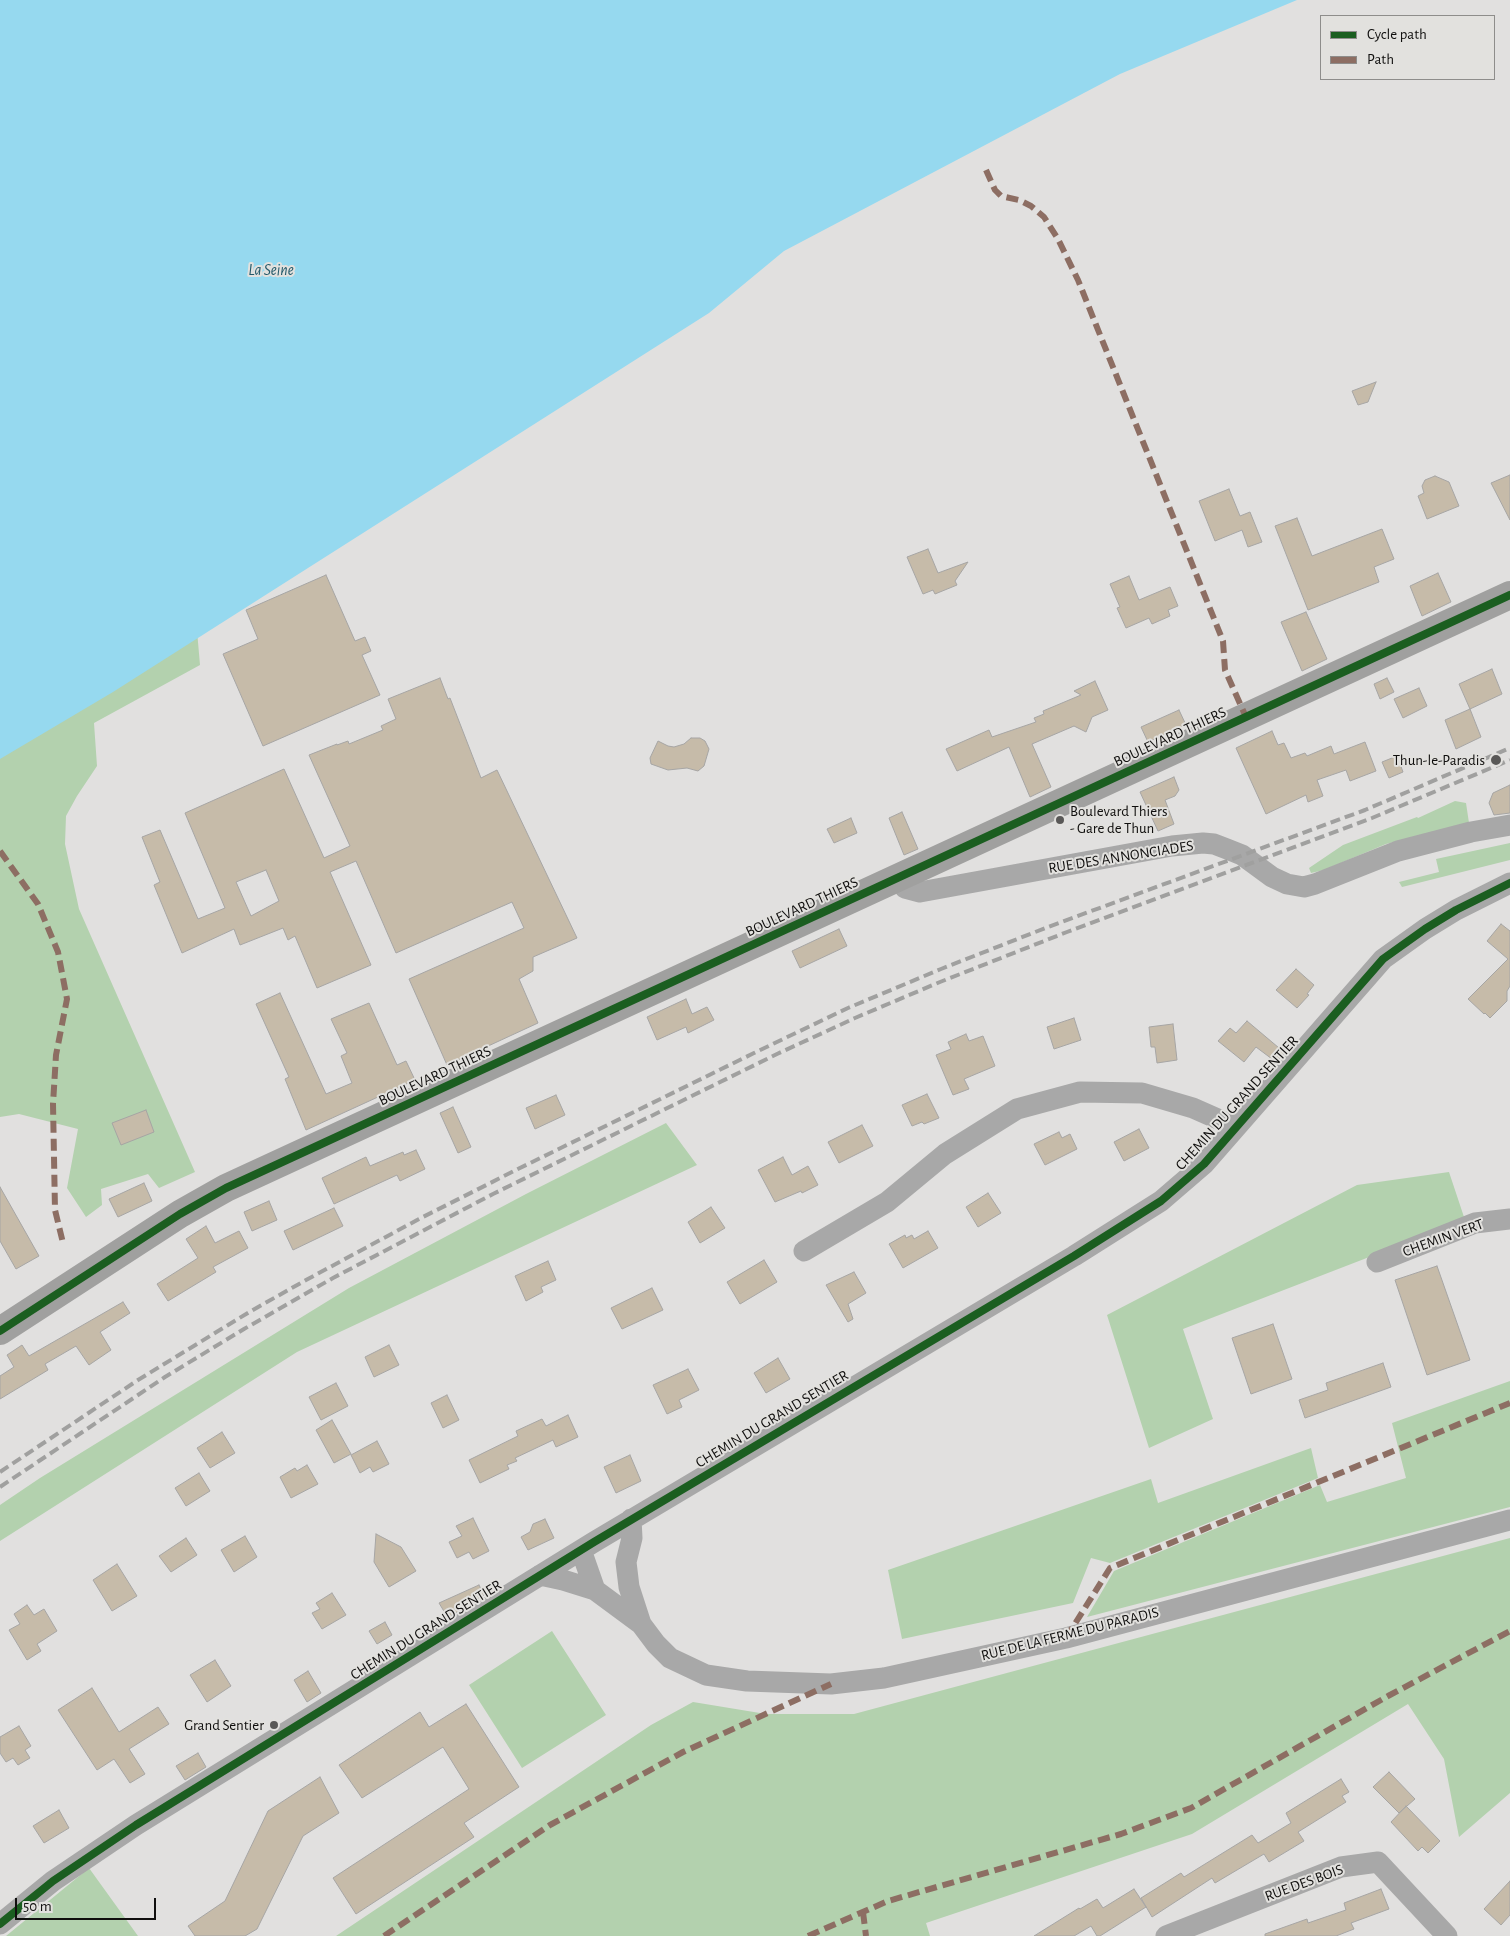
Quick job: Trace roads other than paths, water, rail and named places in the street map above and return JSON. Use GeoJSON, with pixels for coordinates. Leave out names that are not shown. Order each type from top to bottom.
{"type":"FeatureCollection","features":[{"type":"Feature","properties":{"kind":"main road","name":"BOULEVARD THIERS"},"geometry":{"type":"LineString","coordinates":[[0,1331],[180,1214],[226,1188],[1510,595]]}},
{"type":"Feature","properties":{"kind":"street","name":"RUE DES ANNONCIADES"},"geometry":{"type":"LineString","coordinates":[[899,877],[905,888],[920,892],[1172,846],[1203,843],[1214,844],[1242,855],[1272,877],[1286,884],[1304,887],[1398,852],[1471,832],[1510,825]]}},
{"type":"Feature","properties":{"kind":"street","name":"CHEMIN DU GRAND SENTIER"},"geometry":{"type":"LineString","coordinates":[[0,1924],[52,1881],[136,1826],[631,1519],[1133,1220],[1161,1201],[1204,1164],[1383,959],[1425,929],[1456,910],[1510,883]]}},
{"type":"Feature","properties":{"kind":"street"},"geometry":{"type":"LineString","coordinates":[[804,1251],[887,1202],[945,1154],[1017,1110],[1080,1092],[1142,1093],[1193,1108],[1236,1127]]}},
{"type":"Feature","properties":{"kind":"street","name":"CHEMIN VERT"},"geometry":{"type":"LineString","coordinates":[[1377,1262],[1475,1223],[1510,1219]]}},
{"type":"Feature","properties":{"kind":"street","name":"RUE DE LA FERME DU PARADIS"},"geometry":{"type":"LineString","coordinates":[[631,1519],[632,1538],[626,1562],[629,1587],[641,1624]]}},
{"type":"Feature","properties":{"kind":"street","name":"RUE DE LA FERME DU PARADIS"},"geometry":{"type":"LineString","coordinates":[[540,1576],[563,1580],[595,1590],[641,1624],[656,1644],[670,1658],[706,1674],[747,1681],[831,1684],[884,1678],[1066,1638],[1510,1520]]}},
{"type":"Feature","properties":{"kind":"street"},"geometry":{"type":"LineString","coordinates":[[587,1546],[626,1562]]}},
{"type":"Feature","properties":{"kind":"street"},"geometry":{"type":"LineString","coordinates":[[587,1546],[595,1590]]}},
{"type":"Feature","properties":{"kind":"street","name":"RUE DES BOIS"},"geometry":{"type":"LineString","coordinates":[[1166,1936],[1341,1867],[1378,1862],[1447,1936]]}},
{"type":"Feature","properties":{"kind":"water","name":"La Seine"},"geometry":{"type":"Polygon","coordinates":[[[0,0],[1297,0],[1120,74],[784,251],[709,313],[113,692],[0,759],[0,0]]]}},
{"type":"Feature","properties":{"kind":"railway"},"geometry":{"type":"LineString","coordinates":[[0,1472],[138,1380],[306,1280],[419,1219],[754,1053],[848,1008],[941,969],[1048,927],[1365,810],[1510,748]]}},
{"type":"Feature","properties":{"kind":"railway"},"geometry":{"type":"LineString","coordinates":[[0,1487],[165,1377],[333,1278],[493,1194],[777,1054],[940,982],[1067,932],[1372,818],[1510,760]]}},
{"type":"Feature","properties":{"kind":"place","name":"Thun-le-Paradis"},"geometry":{"type":"Point","coordinates":[1496,760]}},
{"type":"Feature","properties":{"kind":"place","name":"Boulevard Thiers - Gare de Thun"},"geometry":{"type":"Point","coordinates":[1060,820]}},
{"type":"Feature","properties":{"kind":"place","name":"Grand Sentier"},"geometry":{"type":"Point","coordinates":[274,1725]}}]}
